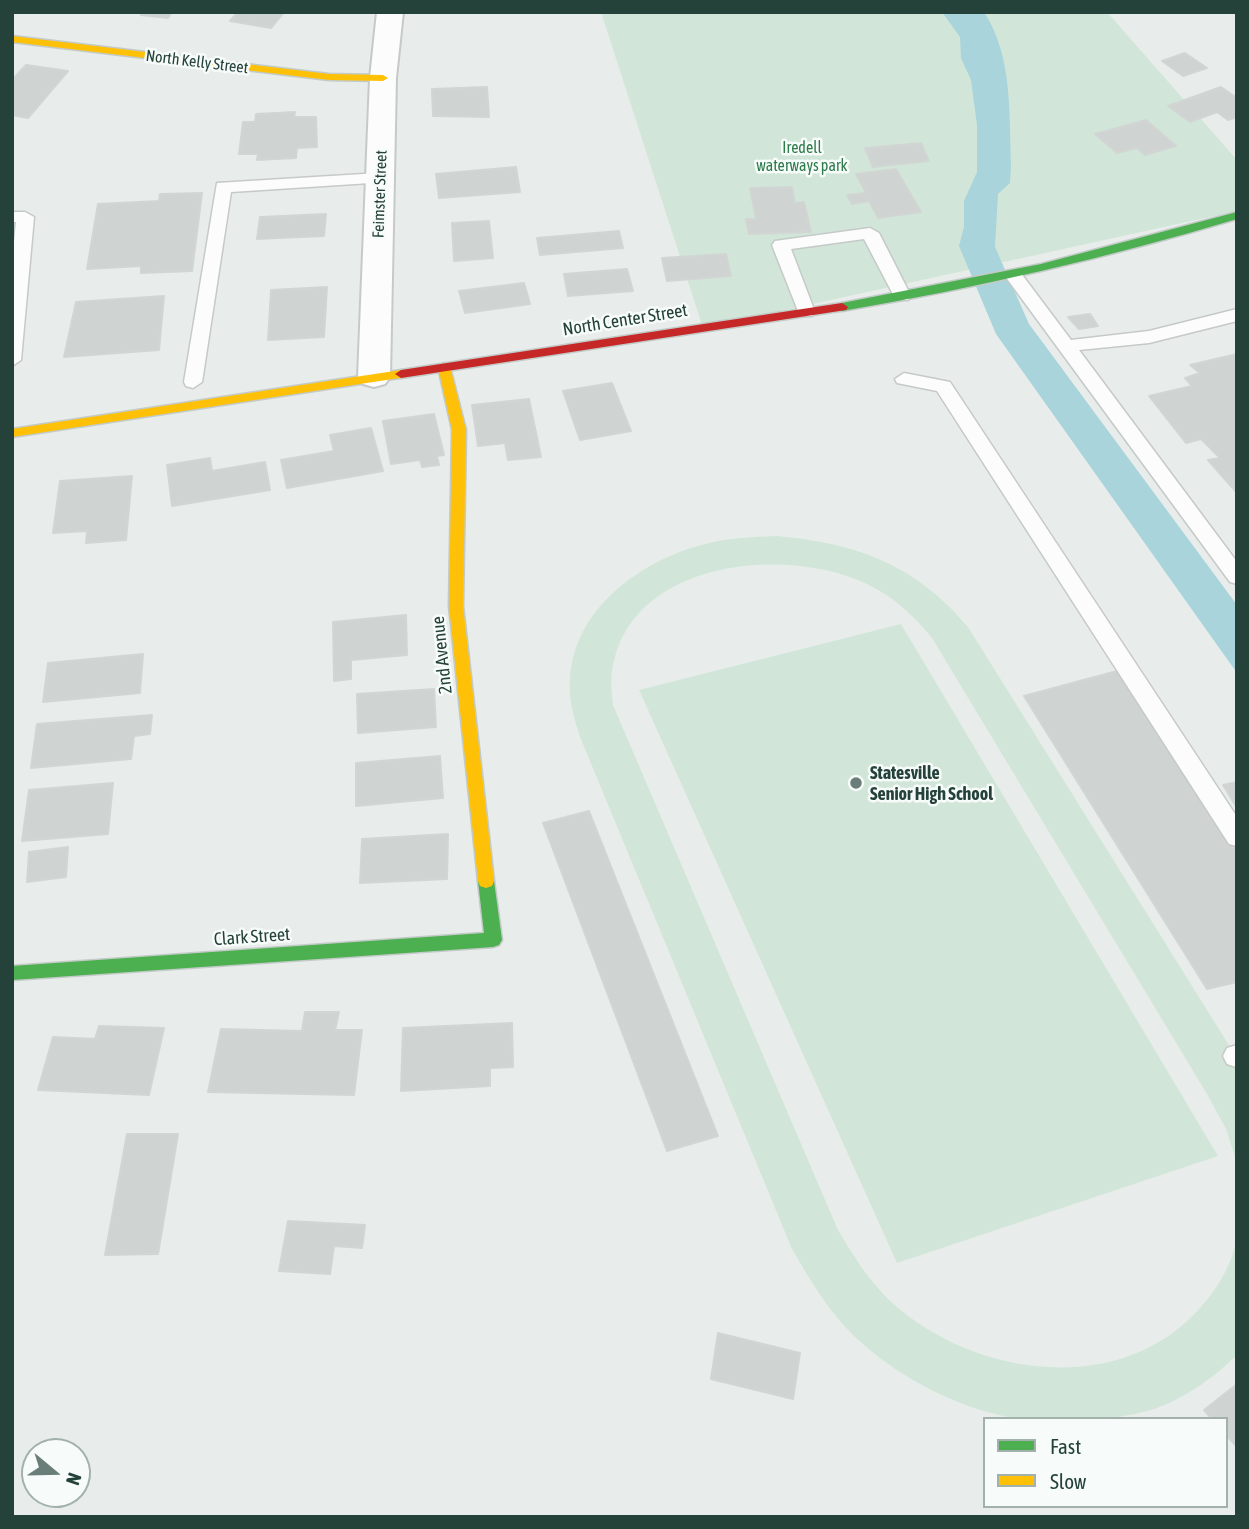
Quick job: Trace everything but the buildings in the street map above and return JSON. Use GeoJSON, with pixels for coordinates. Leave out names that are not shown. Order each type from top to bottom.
{"type":"FeatureCollection","features":[{"type":"Feature","properties":{"kind":"street","name":"Feimster Street"},"geometry":{"type":"LineString","coordinates":[[374,377],[383,78],[390,12]]}},
{"type":"Feature","properties":{"kind":"street","name":"North Kelly Street"},"geometry":{"type":"LineString","coordinates":[[12,39],[328,78],[383,78]]}},
{"type":"Feature","properties":{"kind":"street","name":"North Center Street"},"geometry":{"type":"LineString","coordinates":[[12,433],[902,296],[1014,276],[1145,244],[1237,215]]}},
{"type":"Feature","properties":{"kind":"street","name":"2nd Avenue"},"geometry":{"type":"LineString","coordinates":[[444,367],[459,430],[456,606],[494,940]]}},
{"type":"Feature","properties":{"kind":"street","name":"Clark Street"},"geometry":{"type":"LineString","coordinates":[[12,972],[494,940]]}},
{"type":"Feature","properties":{"kind":"lane"},"geometry":{"type":"LineString","coordinates":[[193,383],[223,187],[380,178]]}},
{"type":"Feature","properties":{"kind":"lane"},"geometry":{"type":"LineString","coordinates":[[12,217],[25,217],[12,360]]}},
{"type":"Feature","properties":{"kind":"lane"},"geometry":{"type":"LineString","coordinates":[[806,312],[781,245],[870,233],[902,296]]}},
{"type":"Feature","properties":{"kind":"lane"},"geometry":{"type":"LineString","coordinates":[[1014,276],[1237,577]]}},
{"type":"Feature","properties":{"kind":"lane"},"geometry":{"type":"LineString","coordinates":[[1066,346],[1149,337],[1237,315]]}},
{"type":"Feature","properties":{"kind":"lane"},"geometry":{"type":"LineString","coordinates":[[904,379],[943,386],[1237,837]]}},
{"type":"Feature","properties":{"kind":"green space","name":"Iredell waterways park"},"geometry":{"type":"Polygon","coordinates":[[[601,12],[1107,12],[1237,160],[1237,211],[703,328],[601,12]]]}},
{"type":"Feature","properties":{"kind":"green space"},"geometry":{"type":"Polygon","coordinates":[[[748,537],[805,539],[858,551],[905,572],[948,605],[968,627],[1237,1058],[1237,1163],[1226,1129],[1207,1094],[932,638],[903,608],[867,584],[835,572],[799,566],[761,565],[722,570],[686,581],[655,599],[630,624],[613,663],[613,705],[838,1230],[881,1291],[920,1324],[955,1344],[994,1358],[1035,1366],[1076,1367],[1115,1360],[1153,1346],[1186,1322],[1219,1284],[1230,1261],[1237,1236],[1237,1355],[1204,1382],[1167,1404],[1144,1412],[1109,1417],[1009,1417],[963,1404],[904,1375],[854,1336],[828,1306],[792,1249],[580,737],[570,694],[574,654],[583,631],[597,610],[614,592],[633,576],[678,553],[701,545],[748,537]]]}},
{"type":"Feature","properties":{"kind":"green space"},"geometry":{"type":"Polygon","coordinates":[[[901,624],[1218,1156],[897,1263],[639,690],[901,624]]]}},
{"type":"Feature","properties":{"kind":"water"},"geometry":{"type":"Polygon","coordinates":[[[942,12],[984,12],[1000,47],[1008,86],[1011,165],[1010,183],[998,194],[995,247],[1029,324],[1237,605],[1237,673],[996,334],[959,246],[964,227],[964,201],[977,172],[977,125],[971,80],[961,58],[960,37],[942,12]]]}},
{"type":"Feature","properties":{"kind":"traffic: fast"},"geometry":{"type":"LineString","coordinates":[[842,307],[1041,268],[1139,244],[1237,215]]}},
{"type":"Feature","properties":{"kind":"traffic: fast"},"geometry":{"type":"LineString","coordinates":[[12,973],[493,940],[486,881]]}},
{"type":"Feature","properties":{"kind":"traffic: slow"},"geometry":{"type":"LineString","coordinates":[[12,39],[329,77],[383,78]]}},
{"type":"Feature","properties":{"kind":"traffic: slow"},"geometry":{"type":"LineString","coordinates":[[444,367],[459,430],[456,606],[486,881]]}},
{"type":"Feature","properties":{"kind":"traffic: slow"},"geometry":{"type":"LineString","coordinates":[[12,433],[401,374]]}},
{"type":"Feature","properties":{"kind":"traffic: jam"},"geometry":{"type":"LineString","coordinates":[[401,374],[842,307]]}},
{"type":"Feature","properties":{"kind":"place","name":"Statesville Senior High School"},"geometry":{"type":"Point","coordinates":[856,783]}}]}
